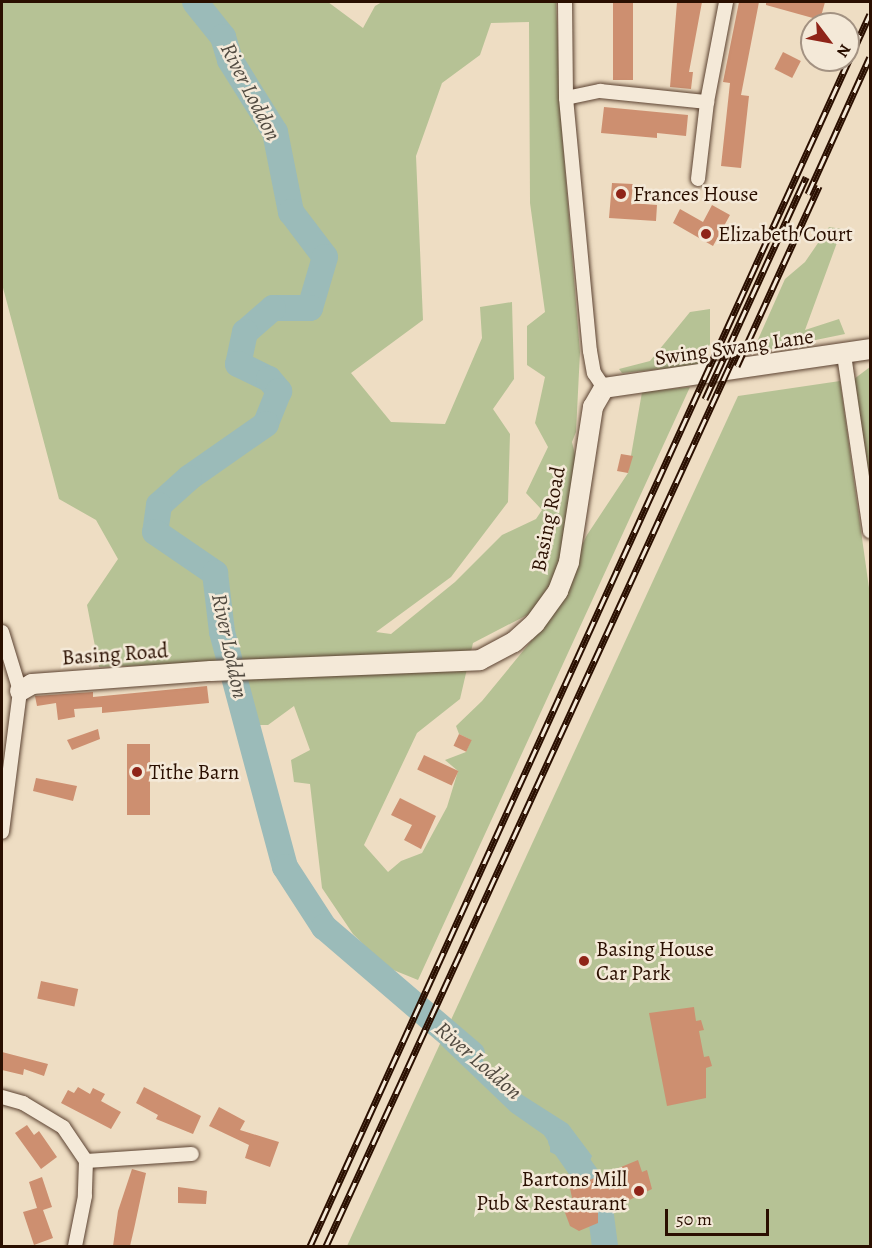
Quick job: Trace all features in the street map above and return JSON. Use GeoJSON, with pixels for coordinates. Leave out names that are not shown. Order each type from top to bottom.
{"type":"FeatureCollection","features":[{"type":"Feature","properties":{"kind":"street"},"geometry":{"type":"LineString","coordinates":[[565,2],[566,98],[591,362],[604,388]]}},
{"type":"Feature","properties":{"kind":"street"},"geometry":{"type":"LineString","coordinates":[[698,179],[707,102],[726,2]]}},
{"type":"Feature","properties":{"kind":"street"},"geometry":{"type":"LineString","coordinates":[[566,98],[600,90],[707,102]]}},
{"type":"Feature","properties":{"kind":"street","name":"Swing Swang Lane"},"geometry":{"type":"LineString","coordinates":[[604,388],[844,355],[870,349]]}},
{"type":"Feature","properties":{"kind":"street"},"geometry":{"type":"LineString","coordinates":[[844,355],[870,531]]}},
{"type":"Feature","properties":{"kind":"street","name":"Basing Road"},"geometry":{"type":"LineString","coordinates":[[20,691],[32,684],[245,669],[461,663],[480,660],[514,642],[546,612],[569,562],[593,407],[604,388]]}},
{"type":"Feature","properties":{"kind":"street"},"geometry":{"type":"LineString","coordinates":[[2,632],[20,691],[2,832]]}},
{"type":"Feature","properties":{"kind":"street"},"geometry":{"type":"LineString","coordinates":[[2,1097],[23,1103],[63,1127],[86,1161],[85,1196],[75,1246]]}},
{"type":"Feature","properties":{"kind":"street"},"geometry":{"type":"LineString","coordinates":[[86,1161],[192,1154]]}},
{"type":"Feature","properties":{"kind":"green space"},"geometry":{"type":"Polygon","coordinates":[[[2,2],[328,2],[363,28],[375,6],[382,2],[556,2],[562,132],[580,352],[576,432],[572,442],[577,463],[558,572],[531,613],[473,643],[460,699],[417,733],[364,845],[388,872],[401,861],[422,853],[447,807],[458,771],[445,760],[466,752],[471,740],[459,734],[456,726],[482,701],[537,634],[587,535],[628,473],[642,392],[690,387],[418,980],[386,967],[353,934],[322,888],[310,784],[294,782],[291,760],[310,750],[294,706],[268,725],[251,725],[238,677],[273,661],[99,667],[87,605],[118,559],[96,520],[59,499],[2,284],[2,2]],[[529,22],[491,23],[480,55],[442,83],[416,156],[423,320],[351,373],[391,422],[445,424],[482,338],[480,307],[512,302],[514,379],[493,409],[510,434],[508,502],[451,577],[376,632],[391,634],[455,582],[502,535],[536,519],[542,510],[526,493],[548,447],[535,423],[545,377],[527,365],[527,326],[545,312],[530,203],[529,22]]]}},
{"type":"Feature","properties":{"kind":"green space"},"geometry":{"type":"Polygon","coordinates":[[[829,227],[842,229],[805,330],[839,319],[845,334],[752,353],[785,279],[805,262],[829,227]]]}},
{"type":"Feature","properties":{"kind":"green space"},"geometry":{"type":"Polygon","coordinates":[[[710,309],[710,344],[700,365],[622,373],[619,369],[650,361],[690,312],[710,309]]]}},
{"type":"Feature","properties":{"kind":"green space"},"geometry":{"type":"Polygon","coordinates":[[[870,367],[870,494],[854,379],[870,367]]]}},
{"type":"Feature","properties":{"kind":"green space"},"geometry":{"type":"Polygon","coordinates":[[[840,381],[870,595],[870,1246],[347,1246],[738,396],[840,381]]]}},
{"type":"Feature","properties":{"kind":"water"},"geometry":{"type":"Polygon","coordinates":[[[448,1027],[513,1089],[568,1124],[592,1156],[588,1165],[579,1166],[550,1152],[550,1144],[544,1135],[511,1112],[441,1045],[448,1027]]]}},
{"type":"Feature","properties":{"kind":"building"},"geometry":{"type":"Polygon","coordinates":[[[613,2],[633,2],[633,80],[613,80],[613,2]]]}},
{"type":"Feature","properties":{"kind":"building"},"geometry":{"type":"Polygon","coordinates":[[[677,2],[702,2],[689,72],[693,72],[691,89],[670,87],[677,2]]]}},
{"type":"Feature","properties":{"kind":"building"},"geometry":{"type":"Polygon","coordinates":[[[739,2],[759,2],[741,95],[749,96],[741,168],[721,166],[730,83],[723,82],[739,2]]]}},
{"type":"Feature","properties":{"kind":"building"},"geometry":{"type":"Polygon","coordinates":[[[766,2],[825,2],[822,12],[800,12],[800,14],[766,5],[766,2]]]}},
{"type":"Feature","properties":{"kind":"building"},"geometry":{"type":"Polygon","coordinates":[[[783,52],[800,61],[792,78],[774,69],[783,52]]]}},
{"type":"Feature","properties":{"kind":"building"},"geometry":{"type":"Polygon","coordinates":[[[604,107],[688,115],[686,136],[657,133],[657,138],[601,133],[604,107]]]}},
{"type":"Feature","properties":{"kind":"building","name":"Frances House"},"geometry":{"type":"Polygon","coordinates":[[[612,183],[633,184],[631,203],[657,205],[656,221],[609,218],[612,183]]]}},
{"type":"Feature","properties":{"kind":"building","name":"Elizabeth Court"},"geometry":{"type":"Polygon","coordinates":[[[712,205],[730,215],[713,246],[673,223],[680,209],[703,222],[712,205]]]}},
{"type":"Feature","properties":{"kind":"building"},"geometry":{"type":"Polygon","coordinates":[[[621,454],[633,456],[628,473],[617,471],[621,454]]]}},
{"type":"Feature","properties":{"kind":"building"},"geometry":{"type":"Polygon","coordinates":[[[207,686],[209,703],[102,713],[102,707],[74,709],[75,717],[58,720],[56,703],[37,706],[35,696],[93,692],[93,697],[207,686]]]}},
{"type":"Feature","properties":{"kind":"building"},"geometry":{"type":"Polygon","coordinates":[[[98,729],[100,739],[72,750],[67,740],[98,729]]]}},
{"type":"Feature","properties":{"kind":"building"},"geometry":{"type":"Polygon","coordinates":[[[459,734],[472,740],[466,752],[454,746],[459,734]]]}},
{"type":"Feature","properties":{"kind":"building","name":"Tithe Barn"},"geometry":{"type":"Polygon","coordinates":[[[127,744],[150,744],[150,815],[127,815],[127,744]]]}},
{"type":"Feature","properties":{"kind":"building"},"geometry":{"type":"Polygon","coordinates":[[[424,755],[458,771],[452,786],[417,770],[424,755]]]}},
{"type":"Feature","properties":{"kind":"building"},"geometry":{"type":"Polygon","coordinates":[[[36,778],[77,786],[73,801],[33,791],[36,778]]]}},
{"type":"Feature","properties":{"kind":"building"},"geometry":{"type":"Polygon","coordinates":[[[400,798],[436,816],[421,849],[404,840],[412,825],[391,815],[400,798]]]}},
{"type":"Feature","properties":{"kind":"building"},"geometry":{"type":"Polygon","coordinates":[[[41,981],[78,989],[74,1007],[37,999],[41,981]]]}},
{"type":"Feature","properties":{"kind":"building"},"geometry":{"type":"Polygon","coordinates":[[[694,1007],[696,1021],[701,1020],[704,1030],[699,1031],[704,1057],[709,1056],[712,1066],[706,1068],[706,1098],[667,1106],[649,1013],[694,1007]]]}},
{"type":"Feature","properties":{"kind":"building"},"geometry":{"type":"Polygon","coordinates":[[[2,1052],[48,1064],[44,1076],[24,1069],[23,1075],[2,1070],[2,1052]]]}},
{"type":"Feature","properties":{"kind":"building"},"geometry":{"type":"Polygon","coordinates":[[[78,1087],[90,1094],[93,1088],[105,1094],[101,1101],[121,1112],[111,1129],[61,1103],[68,1090],[74,1093],[78,1087]]]}},
{"type":"Feature","properties":{"kind":"building"},"geometry":{"type":"Polygon","coordinates":[[[144,1087],[201,1116],[193,1134],[156,1119],[158,1115],[136,1103],[144,1087]]]}},
{"type":"Feature","properties":{"kind":"building"},"geometry":{"type":"Polygon","coordinates":[[[219,1107],[245,1121],[240,1130],[279,1142],[270,1167],[245,1158],[249,1145],[209,1126],[219,1107]]]}},
{"type":"Feature","properties":{"kind":"building"},"geometry":{"type":"Polygon","coordinates":[[[27,1125],[34,1135],[39,1131],[57,1157],[41,1169],[15,1133],[27,1125]]]}},
{"type":"Feature","properties":{"kind":"building"},"geometry":{"type":"Polygon","coordinates":[[[638,1160],[642,1172],[647,1170],[652,1189],[619,1205],[617,1199],[598,1206],[598,1223],[579,1231],[570,1226],[561,1202],[572,1198],[570,1188],[638,1160]]]}},
{"type":"Feature","properties":{"kind":"building"},"geometry":{"type":"Polygon","coordinates":[[[132,1169],[146,1173],[130,1246],[113,1246],[118,1211],[132,1169]]]}},
{"type":"Feature","properties":{"kind":"building"},"geometry":{"type":"Polygon","coordinates":[[[42,1177],[52,1207],[43,1210],[53,1238],[34,1245],[23,1212],[37,1208],[29,1182],[42,1177]]]}},
{"type":"Feature","properties":{"kind":"building"},"geometry":{"type":"Polygon","coordinates":[[[178,1187],[207,1191],[206,1204],[178,1203],[178,1187]]]}},
{"type":"Feature","properties":{"kind":"waterway","name":"River Loddon"},"geometry":{"type":"LineString","coordinates":[[195,2],[223,37],[230,60],[275,132],[291,212],[325,257],[310,308],[273,308],[245,332],[238,364],[269,379],[279,391],[266,424],[189,478],[159,505],[155,532],[215,573],[222,632],[285,867],[324,927],[472,1054]]}},
{"type":"Feature","properties":{"kind":"waterway","name":"River Loddon"},"geometry":{"type":"LineString","coordinates":[[561,1140],[598,1193],[605,1246]]}},
{"type":"Feature","properties":{"kind":"railway"},"geometry":{"type":"LineString","coordinates":[[310,1246],[870,14]]}},
{"type":"Feature","properties":{"kind":"railway"},"geometry":{"type":"LineString","coordinates":[[808,194],[870,57]]}},
{"type":"Feature","properties":{"kind":"railway"},"geometry":{"type":"LineString","coordinates":[[705,399],[806,177]]}},
{"type":"Feature","properties":{"kind":"railway"},"geometry":{"type":"LineString","coordinates":[[737,366],[819,186]]}},
{"type":"Feature","properties":{"kind":"railway"},"geometry":{"type":"LineString","coordinates":[[326,1246],[736,352]]}},
{"type":"Feature","properties":{"kind":"place","name":"Frances House"},"geometry":{"type":"Point","coordinates":[621,194]}},
{"type":"Feature","properties":{"kind":"place","name":"Elizabeth Court"},"geometry":{"type":"Point","coordinates":[706,234]}},
{"type":"Feature","properties":{"kind":"place","name":"Tithe Barn"},"geometry":{"type":"Point","coordinates":[137,772]}},
{"type":"Feature","properties":{"kind":"place","name":"Basing House Car Park"},"geometry":{"type":"Point","coordinates":[584,961]}},
{"type":"Feature","properties":{"kind":"place","name":"Bartons Mill Pub & Restaurant"},"geometry":{"type":"Point","coordinates":[639,1191]}}]}
